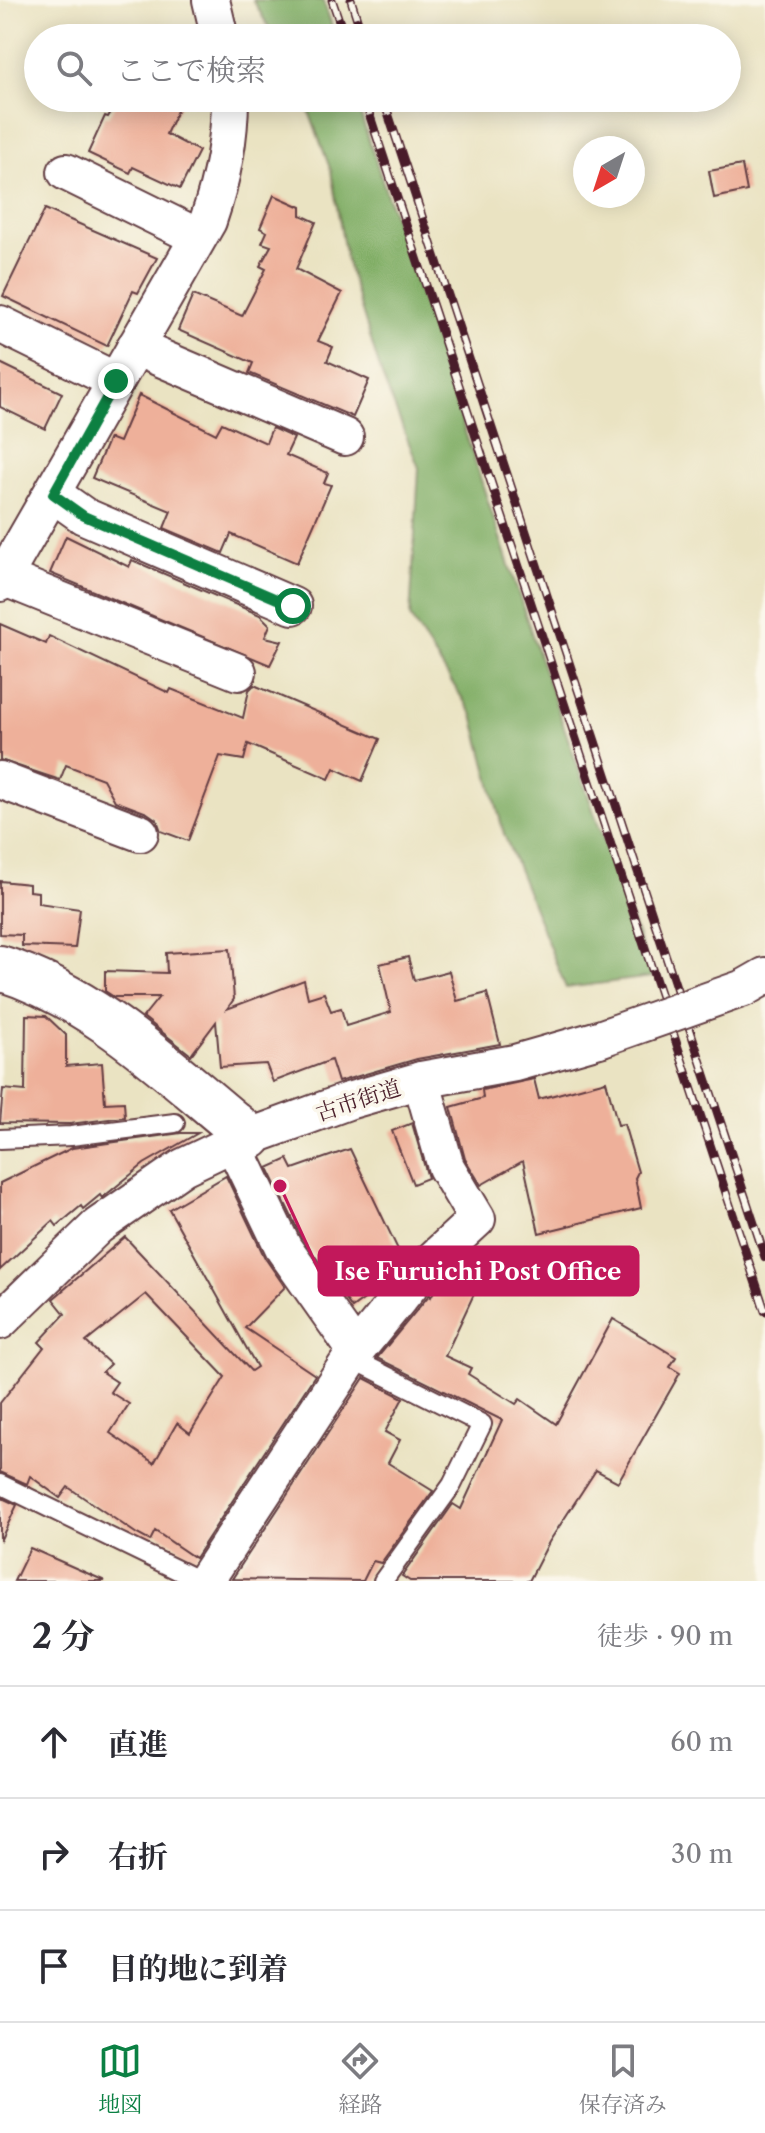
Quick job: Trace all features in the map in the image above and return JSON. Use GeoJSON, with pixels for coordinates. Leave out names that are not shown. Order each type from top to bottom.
{"type":"FeatureCollection","features":[{"type":"Feature","properties":{"kind":"street"},"geometry":{"type":"LineString","coordinates":[[211,0],[217,24]]}},
{"type":"Feature","properties":{"kind":"street"},"geometry":{"type":"LineString","coordinates":[[230,112],[229,136],[218,193],[198,237],[2,580],[238,672]]}},
{"type":"Feature","properties":{"kind":"street"},"geometry":{"type":"LineString","coordinates":[[66,172],[198,237]]}},
{"type":"Feature","properties":{"kind":"street"},"geometry":{"type":"LineString","coordinates":[[0,324],[116,381]]}},
{"type":"Feature","properties":{"kind":"street"},"geometry":{"type":"LineString","coordinates":[[135,347],[345,437]]}},
{"type":"Feature","properties":{"kind":"street"},"geometry":{"type":"LineString","coordinates":[[53,494],[84,516],[293,606]]}},
{"type":"Feature","properties":{"kind":"street"},"geometry":{"type":"LineString","coordinates":[[0,780],[140,833]]}},
{"type":"Feature","properties":{"kind":"street"},"geometry":{"type":"LineString","coordinates":[[0,968],[63,992],[120,1031],[241,1140],[284,1249],[354,1355]]}},
{"type":"Feature","properties":{"kind":"street","name":"古市街道"},"geometry":{"type":"LineString","coordinates":[[0,1321],[64,1256],[127,1204],[183,1167],[241,1140],[421,1080],[515,1063],[599,1039],[755,982]]}},
{"type":"Feature","properties":{"kind":"street"},"geometry":{"type":"LineString","coordinates":[[202,1581],[354,1355],[423,1269],[477,1219],[446,1167],[421,1080]]}},
{"type":"Feature","properties":{"kind":"lane"},"geometry":{"type":"LineString","coordinates":[[0,1139],[71,1136],[175,1123]]}},
{"type":"Feature","properties":{"kind":"lane"},"geometry":{"type":"LineString","coordinates":[[354,1355],[482,1424],[452,1485],[383,1581]]}},
{"type":"Feature","properties":{"kind":"lane"},"geometry":{"type":"LineString","coordinates":[[0,1484],[202,1581]]}},
{"type":"Feature","properties":{"kind":"green space"},"geometry":{"type":"Polygon","coordinates":[[[253,0],[323,0],[331,24],[267,24],[253,0]]]}},
{"type":"Feature","properties":{"kind":"green space"},"geometry":{"type":"Polygon","coordinates":[[[309,112],[360,112],[540,659],[652,977],[566,988],[504,834],[473,715],[410,617],[419,468],[382,376],[346,259],[331,171],[309,112]]]}},
{"type":"Feature","properties":{"kind":"building"},"geometry":{"type":"Polygon","coordinates":[[[111,112],[176,112],[166,134],[199,151],[180,189],[133,167],[130,173],[88,153],[105,116],[108,117],[111,112]]]}},
{"type":"Feature","properties":{"kind":"building"},"geometry":{"type":"Polygon","coordinates":[[[742,165],[747,191],[714,198],[709,171],[742,165]]]}},
{"type":"Feature","properties":{"kind":"building"},"geometry":{"type":"Polygon","coordinates":[[[274,195],[301,207],[301,215],[316,222],[296,269],[342,293],[318,341],[333,347],[327,361],[369,380],[353,417],[249,373],[253,363],[178,330],[193,295],[242,316],[266,269],[260,266],[271,246],[262,243],[267,232],[260,228],[274,195]]]}},
{"type":"Feature","properties":{"kind":"building"},"geometry":{"type":"Polygon","coordinates":[[[45,209],[157,258],[138,293],[133,291],[107,346],[3,296],[45,209]]]}},
{"type":"Feature","properties":{"kind":"building"},"geometry":{"type":"Polygon","coordinates":[[[0,363],[62,393],[45,429],[0,407],[0,363]]]}},
{"type":"Feature","properties":{"kind":"building"},"geometry":{"type":"Polygon","coordinates":[[[139,395],[216,434],[222,423],[266,443],[272,428],[294,438],[286,455],[328,473],[324,483],[331,485],[297,563],[231,534],[223,553],[164,528],[171,511],[92,478],[109,438],[119,442],[139,395]]]}},
{"type":"Feature","properties":{"kind":"building"},"geometry":{"type":"Polygon","coordinates":[[[66,536],[129,567],[132,560],[260,615],[270,625],[265,637],[282,641],[270,665],[50,573],[66,536]]]}},
{"type":"Feature","properties":{"kind":"building"},"geometry":{"type":"Polygon","coordinates":[[[0,624],[46,644],[49,636],[169,693],[171,689],[243,718],[249,690],[254,685],[380,739],[362,781],[334,768],[329,779],[248,744],[244,760],[220,756],[188,841],[161,831],[157,820],[147,813],[115,801],[103,779],[66,765],[60,780],[0,760],[0,624]]]}},
{"type":"Feature","properties":{"kind":"building"},"geometry":{"type":"Polygon","coordinates":[[[0,881],[29,884],[29,891],[38,892],[38,903],[80,909],[75,948],[22,946],[22,935],[0,934],[0,881]]]}},
{"type":"Feature","properties":{"kind":"building"},"geometry":{"type":"Polygon","coordinates":[[[230,949],[234,999],[227,1009],[304,980],[308,998],[324,993],[331,1011],[341,1008],[346,1026],[391,1012],[380,964],[408,957],[414,980],[449,971],[457,1001],[487,993],[500,1044],[417,1059],[338,1082],[331,1060],[273,1082],[266,1064],[220,1067],[216,1022],[191,1055],[143,1017],[159,997],[114,997],[105,991],[105,971],[167,973],[166,953],[230,949]]]}},
{"type":"Feature","properties":{"kind":"building"},"geometry":{"type":"Polygon","coordinates":[[[26,1015],[46,1016],[66,1035],[66,1066],[102,1063],[105,1103],[124,1102],[125,1117],[70,1124],[0,1123],[3,1089],[25,1091],[26,1015]]]}},
{"type":"Feature","properties":{"kind":"building"},"geometry":{"type":"Polygon","coordinates":[[[534,1079],[539,1099],[606,1081],[618,1125],[624,1124],[638,1172],[635,1178],[641,1208],[539,1233],[523,1161],[481,1185],[465,1159],[451,1107],[483,1098],[482,1090],[534,1079]]]}},
{"type":"Feature","properties":{"kind":"building"},"geometry":{"type":"Polygon","coordinates":[[[412,1123],[428,1178],[413,1184],[392,1131],[412,1123]]]}},
{"type":"Feature","properties":{"kind":"building"},"geometry":{"type":"Polygon","coordinates":[[[198,1133],[144,1164],[102,1198],[100,1195],[83,1209],[81,1206],[57,1226],[53,1221],[0,1270],[0,1183],[72,1148],[198,1133]]]}},
{"type":"Feature","properties":{"kind":"building"},"geometry":{"type":"Polygon","coordinates":[[[350,1149],[403,1260],[382,1286],[352,1308],[302,1238],[268,1168],[288,1159],[293,1169],[350,1149]]]}},
{"type":"Feature","properties":{"kind":"building"},"geometry":{"type":"Polygon","coordinates":[[[226,1176],[265,1258],[285,1287],[245,1328],[315,1375],[195,1558],[155,1531],[150,1541],[137,1534],[68,1487],[60,1498],[30,1476],[27,1484],[0,1472],[0,1403],[44,1347],[39,1342],[65,1314],[53,1299],[125,1237],[251,1371],[257,1367],[169,1209],[226,1176]],[[146,1294],[86,1342],[110,1364],[102,1372],[117,1382],[110,1392],[129,1404],[110,1433],[154,1463],[177,1423],[190,1433],[225,1377],[146,1294]]]}},
{"type":"Feature","properties":{"kind":"building"},"geometry":{"type":"Polygon","coordinates":[[[457,1266],[481,1279],[445,1356],[471,1368],[468,1374],[516,1404],[520,1399],[556,1424],[613,1319],[676,1357],[670,1367],[680,1373],[618,1482],[596,1470],[549,1542],[529,1581],[410,1581],[402,1576],[453,1504],[461,1509],[502,1420],[377,1358],[430,1294],[431,1297],[438,1283],[457,1266]]]}},
{"type":"Feature","properties":{"kind":"building"},"geometry":{"type":"Polygon","coordinates":[[[364,1378],[403,1398],[385,1432],[400,1440],[388,1463],[433,1491],[381,1563],[373,1561],[363,1581],[232,1579],[364,1378]]]}},
{"type":"Feature","properties":{"kind":"building"},"geometry":{"type":"Polygon","coordinates":[[[0,1497],[17,1505],[0,1541],[0,1497]]]}},
{"type":"Feature","properties":{"kind":"building"},"geometry":{"type":"Polygon","coordinates":[[[30,1548],[105,1581],[14,1581],[30,1548]]]}},
{"type":"Feature","properties":{"kind":"railway"},"geometry":{"type":"LineString","coordinates":[[332,0],[340,24]]}},
{"type":"Feature","properties":{"kind":"railway"},"geometry":{"type":"LineString","coordinates":[[351,0],[359,24]]}},
{"type":"Feature","properties":{"kind":"railway"},"geometry":{"type":"LineString","coordinates":[[369,112],[765,1311]]}},
{"type":"Feature","properties":{"kind":"railway"},"geometry":{"type":"LineString","coordinates":[[388,112],[765,1257]]}},
{"type":"Feature","properties":{"kind":"place","name":"Ise Furuichi Post Office"},"geometry":{"type":"Point","coordinates":[280,1186]}},
{"type":"Feature","properties":{"kind":"route"},"geometry":{"type":"LineString","coordinates":[[116,381],[53,494],[84,516],[293,606]]}}]}
